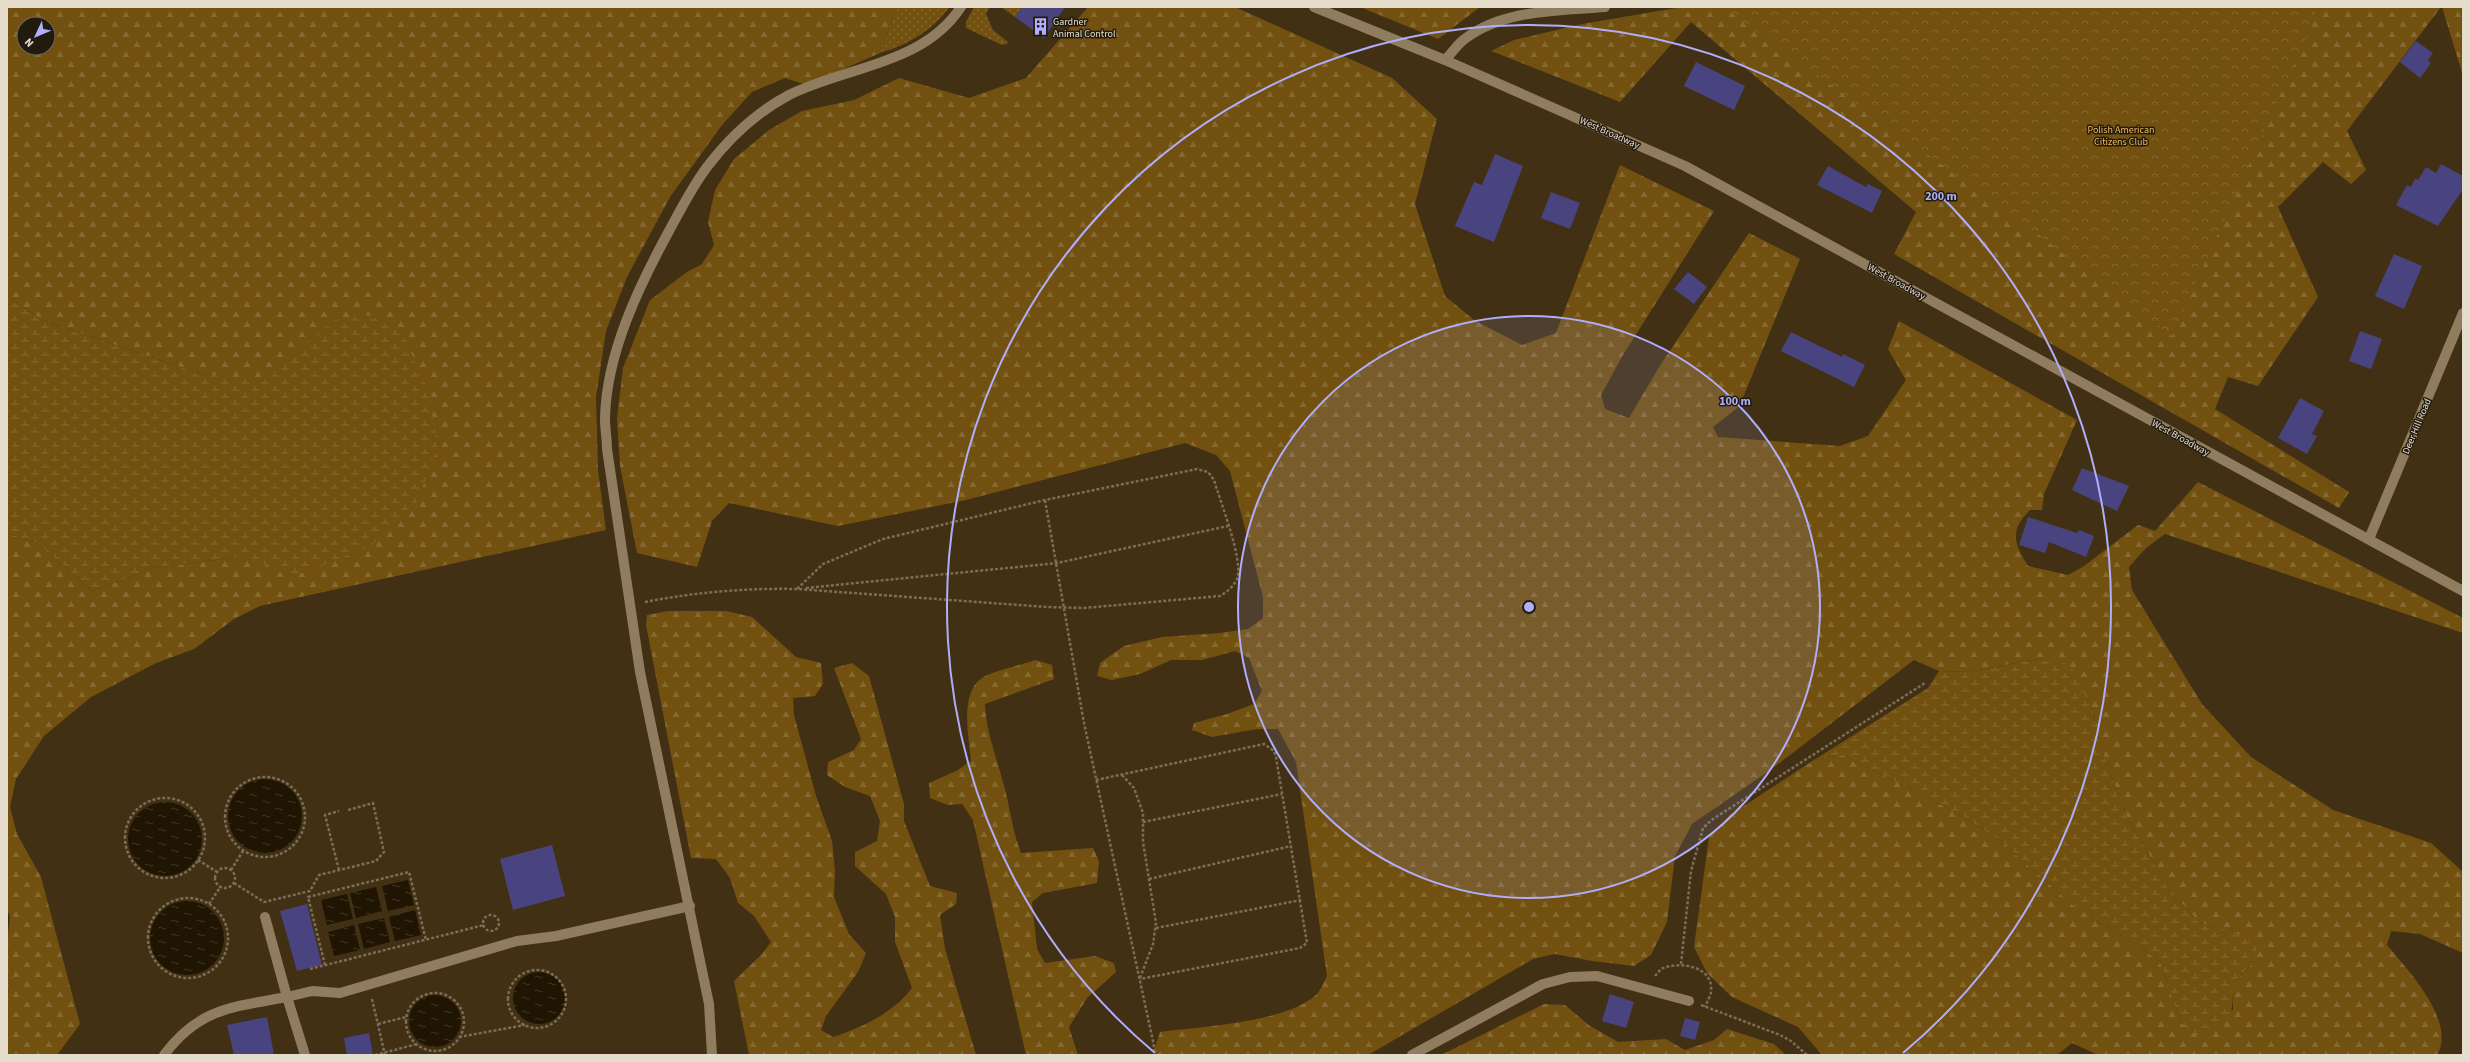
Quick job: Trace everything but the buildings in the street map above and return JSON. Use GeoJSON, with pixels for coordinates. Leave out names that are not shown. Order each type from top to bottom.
{"type":"FeatureCollection","features":[{"type":"Feature","properties":{"kind":"main road"},"geometry":{"type":"LineString","coordinates":[[712,1055],[709,1004],[690,906],[640,672],[608,449],[605,418],[616,353],[642,280],[682,206],[707,167],[745,125],[763,110],[790,95],[922,46],[941,32],[961,7]]}},
{"type":"Feature","properties":{"kind":"main road","name":"West Broadway"},"geometry":{"type":"LineString","coordinates":[[1314,7],[1445,60],[1685,166],[2463,591]]}},
{"type":"Feature","properties":{"kind":"main road"},"geometry":{"type":"LineString","coordinates":[[1445,60],[1465,38],[1482,28],[1505,19],[1549,11],[1605,7]]}},
{"type":"Feature","properties":{"kind":"main road","name":"Deer Hill Road"},"geometry":{"type":"LineString","coordinates":[[2369,539],[2463,313]]}},
{"type":"Feature","properties":{"kind":"main road"},"geometry":{"type":"LineString","coordinates":[[164,1055],[193,1024],[208,1014],[227,1008],[312,991],[328,994],[340,993],[517,942],[556,936],[690,906]]}},
{"type":"Feature","properties":{"kind":"main road"},"geometry":{"type":"LineString","coordinates":[[265,917],[305,1055]]}},
{"type":"Feature","properties":{"kind":"main road"},"geometry":{"type":"LineString","coordinates":[[1412,1055],[1543,984],[1556,980],[1584,976],[1597,976],[1689,1001]]}},
{"type":"Feature","properties":{"kind":"path"},"geometry":{"type":"LineString","coordinates":[[1197,469],[1204,470],[1214,480],[1238,559],[1238,572],[1232,587],[1220,596],[1065,608],[798,589],[823,564],[883,539],[1045,500],[1197,469]]}},
{"type":"Feature","properties":{"kind":"path"},"geometry":{"type":"LineString","coordinates":[[1045,500],[1084,723],[1140,979],[1155,1055]]}},
{"type":"Feature","properties":{"kind":"path"},"geometry":{"type":"LineString","coordinates":[[630,605],[711,591],[798,589],[1057,563],[1228,526]]}},
{"type":"Feature","properties":{"kind":"path"},"geometry":{"type":"LineString","coordinates":[[1681,964],[1691,871],[1703,828],[1714,819],[1925,683]]}},
{"type":"Feature","properties":{"kind":"path"},"geometry":{"type":"LineString","coordinates":[[1096,780],[1264,744],[1274,750],[1307,943],[1304,946],[1140,979]]}},
{"type":"Feature","properties":{"kind":"path"},"geometry":{"type":"LineString","coordinates":[[1122,775],[1134,788],[1140,801],[1143,822],[1143,842],[1156,928],[1153,944],[1140,979]]}},
{"type":"Feature","properties":{"kind":"path"},"geometry":{"type":"LineString","coordinates":[[274,777],[286,782],[296,792],[303,804],[305,818],[302,832],[294,844],[284,853],[270,857],[256,856],[243,851],[234,843],[227,832],[224,820],[225,807],[230,795],[239,786],[256,778],[274,777]]}},
{"type":"Feature","properties":{"kind":"path"},"geometry":{"type":"LineString","coordinates":[[1143,822],[1282,794]]}},
{"type":"Feature","properties":{"kind":"path"},"geometry":{"type":"LineString","coordinates":[[163,798],[175,799],[187,804],[196,813],[202,824],[205,836],[204,849],[198,860],[189,870],[177,877],[163,878],[149,875],[137,867],[129,856],[125,843],[126,829],[131,816],[150,800],[163,798]]}},
{"type":"Feature","properties":{"kind":"path"},"geometry":{"type":"LineString","coordinates":[[234,883],[264,902],[310,891],[319,875],[376,861],[384,852],[373,803],[348,810]]}},
{"type":"Feature","properties":{"kind":"path"},"geometry":{"type":"LineString","coordinates":[[339,812],[325,816],[339,870]]}},
{"type":"Feature","properties":{"kind":"path"},"geometry":{"type":"LineString","coordinates":[[1149,879],[1291,846]]}},
{"type":"Feature","properties":{"kind":"path"},"geometry":{"type":"LineString","coordinates":[[231,870],[243,851]]}},
{"type":"Feature","properties":{"kind":"path"},"geometry":{"type":"LineString","coordinates":[[198,860],[217,872]]}},
{"type":"Feature","properties":{"kind":"path"},"geometry":{"type":"LineString","coordinates":[[224,868],[231,870],[235,875],[234,883],[228,887],[221,886],[216,879],[217,872],[224,868]]}},
{"type":"Feature","properties":{"kind":"path"},"geometry":{"type":"LineString","coordinates":[[308,897],[409,872],[426,940]]}},
{"type":"Feature","properties":{"kind":"path"},"geometry":{"type":"LineString","coordinates":[[209,904],[221,886]]}},
{"type":"Feature","properties":{"kind":"path"},"geometry":{"type":"LineString","coordinates":[[307,891],[325,965]]}},
{"type":"Feature","properties":{"kind":"path"},"geometry":{"type":"LineString","coordinates":[[182,898],[196,898],[209,904],[219,912],[226,923],[228,948],[222,960],[214,970],[197,978],[178,978],[166,973],[156,963],[149,951],[147,937],[150,923],[158,911],[169,902],[182,898]]}},
{"type":"Feature","properties":{"kind":"path"},"geometry":{"type":"LineString","coordinates":[[1156,928],[1300,900]]}},
{"type":"Feature","properties":{"kind":"path"},"geometry":{"type":"LineString","coordinates":[[310,969],[484,925],[492,930],[496,928],[498,921],[496,917],[488,915],[484,920],[484,925]]}},
{"type":"Feature","properties":{"kind":"path"},"geometry":{"type":"LineString","coordinates":[[1650,990],[1661,969],[1681,964],[1693,967],[1708,979],[1711,992],[1705,1007]]}},
{"type":"Feature","properties":{"kind":"path"},"geometry":{"type":"LineString","coordinates":[[459,1037],[525,1025],[544,1027],[561,1016],[566,997],[562,985],[553,975],[540,970],[527,972],[512,985],[508,998],[509,1004],[514,1017],[525,1025]]}},
{"type":"Feature","properties":{"kind":"path"},"geometry":{"type":"LineString","coordinates":[[369,985],[385,1054]]}},
{"type":"Feature","properties":{"kind":"path"},"geometry":{"type":"LineString","coordinates":[[429,994],[442,994],[453,1000],[461,1010],[463,1022],[459,1037],[452,1045],[441,1050],[427,1050],[417,1044],[407,1031],[406,1017],[412,1004],[417,999],[429,994]]}},
{"type":"Feature","properties":{"kind":"path"},"geometry":{"type":"LineString","coordinates":[[1689,1001],[1780,1035],[1791,1041],[1807,1055]]}},
{"type":"Feature","properties":{"kind":"path"},"geometry":{"type":"LineString","coordinates":[[378,1024],[406,1017]]}},
{"type":"Feature","properties":{"kind":"path"},"geometry":{"type":"LineString","coordinates":[[376,1055],[385,1054],[417,1044]]}},
{"type":"Feature","properties":{"kind":"green space"},"geometry":{"type":"Polygon","coordinates":[[[7,7],[897,7],[880,53],[807,85],[785,78],[752,92],[722,125],[670,197],[627,277],[606,331],[596,397],[598,470],[606,530],[260,606],[234,619],[194,649],[156,663],[91,697],[44,736],[16,779],[10,807],[17,834],[41,877],[80,1024],[57,1055],[7,1055],[7,996],[13,977],[7,943],[10,917],[7,909],[7,533],[37,543],[92,591],[154,568],[237,557],[265,380],[201,374],[45,321],[7,298],[7,7]]]}},
{"type":"Feature","properties":{"kind":"green space"},"geometry":{"type":"Polygon","coordinates":[[[897,7],[950,7],[935,23],[919,36],[880,53],[897,7]]]}},
{"type":"Feature","properties":{"kind":"green space"},"geometry":{"type":"Polygon","coordinates":[[[974,7],[990,7],[986,14],[993,30],[1009,43],[1002,45],[966,28],[966,22],[974,7]]]}},
{"type":"Feature","properties":{"kind":"green space"},"geometry":{"type":"Polygon","coordinates":[[[1001,7],[1022,7],[1015,17],[1001,7]]]}},
{"type":"Feature","properties":{"kind":"green space"},"geometry":{"type":"Polygon","coordinates":[[[1088,7],[1235,7],[1392,78],[1437,119],[1415,204],[1445,296],[1474,320],[1522,345],[1556,333],[1620,165],[1714,211],[1623,355],[1601,395],[1605,409],[1629,418],[1659,367],[1749,233],[1800,259],[1744,395],[1736,409],[1713,427],[1718,437],[1840,446],[1868,436],[1906,380],[1888,349],[1899,321],[2077,420],[2044,494],[2042,510],[2030,510],[2023,517],[2016,531],[2019,550],[2028,566],[2068,575],[2084,566],[2138,525],[2155,531],[2198,482],[2463,618],[2463,633],[2165,534],[2146,548],[2129,567],[2132,590],[2202,704],[2251,757],[2333,810],[2431,843],[2463,872],[2463,953],[2420,934],[2391,931],[2387,945],[2417,982],[2436,1012],[2441,1027],[2441,1042],[2437,1055],[2098,1055],[2072,1043],[2057,1055],[1822,1055],[1798,1027],[1732,997],[1707,973],[1694,947],[1709,837],[1730,815],[1814,760],[1843,755],[1961,815],[2002,842],[2073,905],[2160,961],[2181,1023],[2233,1010],[2233,983],[2255,961],[2233,931],[2200,923],[2170,891],[2125,813],[2101,747],[2092,708],[2037,659],[1969,672],[1939,671],[1914,660],[1769,771],[1692,824],[1675,856],[1667,922],[1651,955],[1634,966],[1592,961],[1555,954],[1533,959],[1368,1055],[1157,1055],[1154,1050],[1160,1032],[1242,1022],[1284,1012],[1302,1004],[1316,995],[1327,976],[1296,762],[1278,729],[1257,729],[1212,737],[1192,730],[1194,723],[1227,714],[1254,704],[1262,691],[1249,658],[1235,651],[1202,660],[1171,660],[1140,674],[1112,680],[1097,676],[1100,663],[1124,646],[1162,637],[1220,633],[1248,629],[1263,618],[1263,597],[1230,471],[1216,455],[1185,443],[966,500],[838,526],[729,503],[712,521],[697,567],[637,553],[620,466],[617,418],[623,368],[650,300],[687,272],[702,264],[714,245],[708,222],[715,190],[734,159],[769,130],[802,111],[854,100],[899,78],[969,98],[1026,78],[1088,7]]]}},
{"type":"Feature","properties":{"kind":"green space"},"geometry":{"type":"Polygon","coordinates":[[[1360,7],[1480,7],[1438,39],[1360,7]]]}},
{"type":"Feature","properties":{"kind":"green space"},"geometry":{"type":"Polygon","coordinates":[[[1682,7],[2441,7],[2347,131],[2366,170],[2351,184],[2323,162],[2278,207],[2318,297],[2258,386],[2228,377],[2215,409],[2349,492],[2339,508],[1894,254],[1916,212],[1691,22],[1620,102],[1491,51],[1514,40],[1582,24],[1682,7]]]}},
{"type":"Feature","properties":{"kind":"green space","name":"Polish American Citizens Club"},"geometry":{"type":"Polygon","coordinates":[[[1723,7],[2303,7],[2317,13],[2172,336],[2043,238],[1723,7]]]}},
{"type":"Feature","properties":{"kind":"green space"},"geometry":{"type":"Polygon","coordinates":[[[2442,7],[2463,7],[2463,76],[2442,7]]]}},
{"type":"Feature","properties":{"kind":"green space"},"geometry":{"type":"Polygon","coordinates":[[[7,298],[45,321],[201,374],[265,379],[333,320],[368,315],[402,332],[428,391],[438,447],[416,504],[370,547],[297,575],[237,557],[154,568],[92,591],[37,543],[7,533],[7,298]]]}},
{"type":"Feature","properties":{"kind":"green space"},"geometry":{"type":"Polygon","coordinates":[[[668,611],[726,611],[752,617],[796,657],[821,663],[823,684],[815,696],[793,698],[794,715],[816,796],[832,841],[835,871],[834,897],[849,934],[866,953],[858,972],[826,1016],[821,1030],[833,1037],[866,1024],[887,1012],[912,988],[895,942],[895,917],[886,894],[855,866],[855,852],[877,841],[880,821],[870,796],[845,787],[827,775],[828,762],[854,750],[861,739],[834,668],[852,663],[869,676],[904,804],[904,821],[930,886],[957,893],[956,904],[940,915],[945,949],[976,1055],[749,1055],[734,981],[762,954],[771,942],[754,916],[738,903],[730,878],[716,859],[691,858],[646,625],[647,615],[668,611]]]}},
{"type":"Feature","properties":{"kind":"green space"},"geometry":{"type":"Polygon","coordinates":[[[2037,659],[2069,664],[2092,708],[2101,747],[2125,813],[2170,891],[2200,923],[2233,931],[2257,946],[2255,961],[2233,983],[2232,1004],[2229,1017],[2220,1027],[2202,1039],[2181,1023],[2160,961],[2073,905],[2002,842],[1961,815],[1843,755],[1814,760],[1928,688],[1939,671],[1969,672],[2037,659]]]}},
{"type":"Feature","properties":{"kind":"green space"},"geometry":{"type":"Polygon","coordinates":[[[1035,660],[1052,665],[1054,679],[985,704],[986,714],[989,734],[1005,791],[1015,836],[1021,853],[1093,848],[1099,861],[1097,883],[1043,893],[1032,902],[1037,949],[1045,963],[1095,956],[1114,963],[1116,972],[1087,998],[1069,1027],[1078,1055],[1026,1055],[973,820],[962,804],[948,805],[930,798],[929,783],[956,771],[971,761],[967,716],[970,694],[975,685],[987,675],[1035,660]]]}},
{"type":"Feature","properties":{"kind":"green space"},"geometry":{"type":"Polygon","coordinates":[[[7,943],[13,977],[7,996],[7,943]]]}},
{"type":"Feature","properties":{"kind":"green space"},"geometry":{"type":"Polygon","coordinates":[[[1544,1004],[1565,1005],[1590,1026],[1618,1042],[1666,1039],[1685,1050],[1714,1040],[1727,1029],[1774,1044],[1786,1055],[1441,1055],[1544,1004]]]}},
{"type":"Feature","properties":{"kind":"water"},"geometry":{"type":"Polygon","coordinates":[[[265,779],[286,785],[296,795],[302,816],[296,837],[286,847],[265,853],[244,847],[234,837],[228,816],[234,795],[244,785],[265,779]]]}},
{"type":"Feature","properties":{"kind":"water"},"geometry":{"type":"Polygon","coordinates":[[[165,802],[186,808],[196,818],[202,839],[196,860],[186,870],[165,876],[144,870],[134,860],[128,839],[134,818],[144,808],[165,802]]]}},
{"type":"Feature","properties":{"kind":"water"},"geometry":{"type":"Polygon","coordinates":[[[408,880],[414,905],[388,911],[382,886],[408,880]]]}},
{"type":"Feature","properties":{"kind":"water"},"geometry":{"type":"Polygon","coordinates":[[[376,887],[382,911],[356,918],[350,893],[376,887]]]}},
{"type":"Feature","properties":{"kind":"water"},"geometry":{"type":"Polygon","coordinates":[[[347,894],[353,919],[327,925],[321,900],[347,894]]]}},
{"type":"Feature","properties":{"kind":"water"},"geometry":{"type":"Polygon","coordinates":[[[187,901],[208,907],[218,917],[224,938],[218,959],[208,969],[187,975],[166,969],[156,959],[150,938],[156,917],[166,907],[187,901]]]}},
{"type":"Feature","properties":{"kind":"water"},"geometry":{"type":"Polygon","coordinates":[[[415,910],[421,935],[395,941],[389,917],[415,910]]]}},
{"type":"Feature","properties":{"kind":"water"},"geometry":{"type":"Polygon","coordinates":[[[384,918],[390,942],[364,949],[358,924],[384,918]]]}},
{"type":"Feature","properties":{"kind":"water"},"geometry":{"type":"Polygon","coordinates":[[[354,925],[360,950],[334,956],[328,932],[354,925]]]}},
{"type":"Feature","properties":{"kind":"water"},"geometry":{"type":"Polygon","coordinates":[[[539,972],[549,974],[557,980],[563,988],[565,998],[563,1008],[557,1016],[549,1022],[539,1024],[529,1022],[521,1016],[515,1008],[513,998],[515,988],[521,980],[529,974],[539,972]]]}},
{"type":"Feature","properties":{"kind":"water"},"geometry":{"type":"Polygon","coordinates":[[[435,995],[445,997],[453,1003],[459,1011],[461,1021],[459,1031],[453,1039],[445,1045],[435,1047],[425,1045],[417,1039],[411,1031],[409,1021],[411,1011],[417,1003],[425,997],[435,995]]]}},
{"type":"Feature","properties":{"kind":"place","name":"Gardner Animal Control"},"geometry":{"type":"Point","coordinates":[1040,27]}}]}
